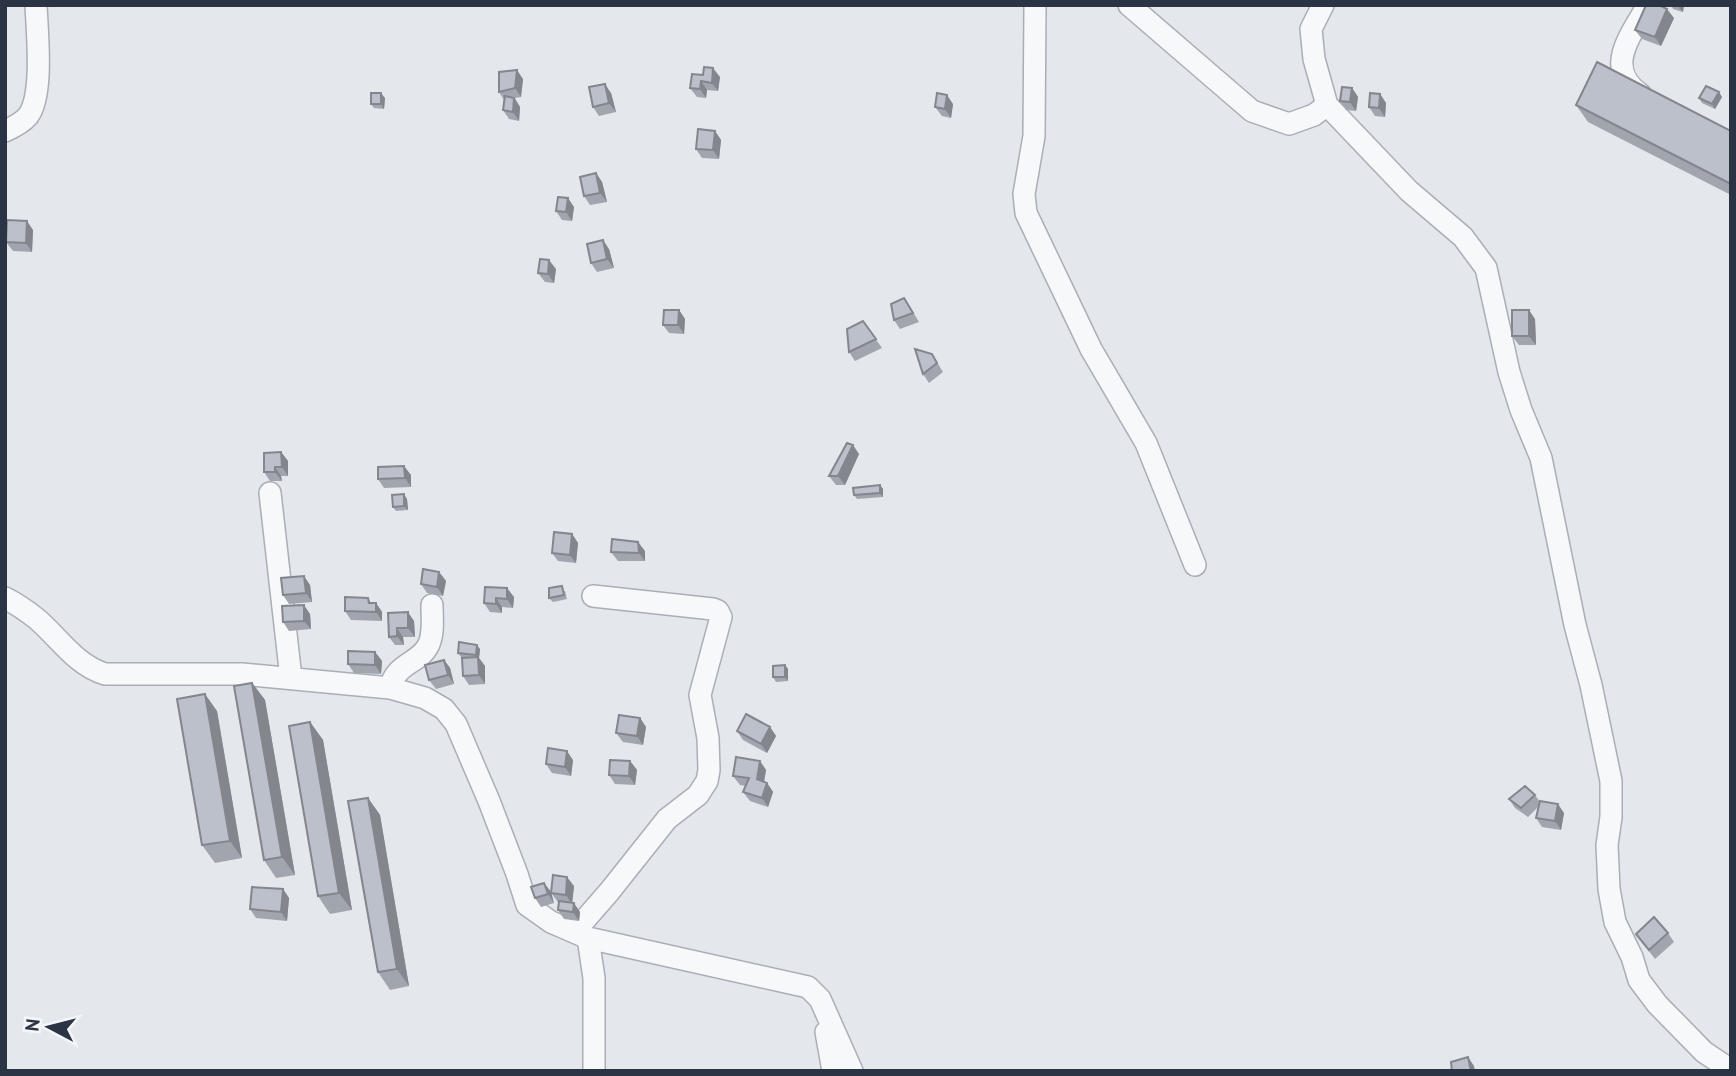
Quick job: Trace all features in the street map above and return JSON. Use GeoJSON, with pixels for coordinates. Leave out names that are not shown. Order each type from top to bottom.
{"type":"FeatureCollection","features":[{"type":"Feature","properties":{"kind":"street"},"geometry":{"type":"LineString","coordinates":[[5,131],[20,124],[33,106],[38,72],[36,5]]}},
{"type":"Feature","properties":{"kind":"street"},"geometry":{"type":"LineString","coordinates":[[1035,5],[1034,136],[1024,194],[1026,213],[1091,349],[1146,443],[1195,565]]}},
{"type":"Feature","properties":{"kind":"street"},"geometry":{"type":"LineString","coordinates":[[1129,5],[1252,111],[1289,124],[1314,115],[1327,105]]}},
{"type":"Feature","properties":{"kind":"street"},"geometry":{"type":"LineString","coordinates":[[1322,5],[1311,29],[1314,59],[1327,105],[1409,191],[1464,237],[1486,268],[1509,373],[1541,457],[1575,625],[1611,781],[1608,856],[1609,889],[1615,922],[1639,979],[1657,1004],[1703,1052],[1731,1070]]}},
{"type":"Feature","properties":{"kind":"street"},"geometry":{"type":"LineString","coordinates":[[1648,5],[1625,46],[1621,65],[1629,86],[1656,103]]}},
{"type":"Feature","properties":{"kind":"street"},"geometry":{"type":"LineString","coordinates":[[270,493],[291,678]]}},
{"type":"Feature","properties":{"kind":"street"},"geometry":{"type":"LineString","coordinates":[[582,934],[667,819],[698,795],[707,781],[708,738],[700,695],[721,617],[718,611],[713,609],[593,596]]}},
{"type":"Feature","properties":{"kind":"street"},"geometry":{"type":"LineString","coordinates":[[5,598],[23,607],[40,621],[74,657],[86,666],[105,674],[242,674],[390,688],[425,698],[444,709],[456,724],[489,801],[527,905],[551,922],[582,934],[801,984],[814,990],[852,1071]]}},
{"type":"Feature","properties":{"kind":"street"},"geometry":{"type":"LineString","coordinates":[[390,688],[395,673],[421,655],[428,646],[432,634],[432,605]]}},
{"type":"Feature","properties":{"kind":"street"},"geometry":{"type":"LineString","coordinates":[[582,934],[594,978],[594,1071]]}},
{"type":"Feature","properties":{"kind":"street"},"geometry":{"type":"LineString","coordinates":[[820,999],[833,1071]]}},
{"type":"Feature","properties":{"kind":"building"},"geometry":{"type":"Polygon","coordinates":[[[1646,5],[1659,5],[1667,9],[1655,37],[1635,30],[1646,5]]]}},
{"type":"Feature","properties":{"kind":"building"},"geometry":{"type":"Polygon","coordinates":[[[1597,62],[1731,131],[1731,184],[1576,105],[1597,62]]]}},
{"type":"Feature","properties":{"kind":"building"},"geometry":{"type":"Polygon","coordinates":[[[704,67],[713,68],[712,83],[701,81],[700,89],[690,88],[692,74],[703,75],[704,67]]]}},
{"type":"Feature","properties":{"kind":"building"},"geometry":{"type":"Polygon","coordinates":[[[517,70],[515,88],[499,92],[499,72],[517,70]]]}},
{"type":"Feature","properties":{"kind":"building"},"geometry":{"type":"Polygon","coordinates":[[[605,84],[609,103],[593,107],[589,87],[605,84]]]}},
{"type":"Feature","properties":{"kind":"building"},"geometry":{"type":"Polygon","coordinates":[[[1706,86],[1719,92],[1712,104],[1699,98],[1706,86]]]}},
{"type":"Feature","properties":{"kind":"building"},"geometry":{"type":"Polygon","coordinates":[[[1342,87],[1352,88],[1350,102],[1340,101],[1342,87]]]}},
{"type":"Feature","properties":{"kind":"building"},"geometry":{"type":"Polygon","coordinates":[[[371,93],[381,93],[381,104],[371,104],[371,93]]]}},
{"type":"Feature","properties":{"kind":"building"},"geometry":{"type":"Polygon","coordinates":[[[937,93],[947,95],[945,109],[935,107],[937,93]]]}},
{"type":"Feature","properties":{"kind":"building"},"geometry":{"type":"Polygon","coordinates":[[[1370,93],[1380,94],[1379,108],[1369,107],[1370,93]]]}},
{"type":"Feature","properties":{"kind":"building"},"geometry":{"type":"Polygon","coordinates":[[[505,96],[514,98],[513,112],[503,110],[505,96]]]}},
{"type":"Feature","properties":{"kind":"building"},"geometry":{"type":"Polygon","coordinates":[[[698,129],[715,131],[713,150],[696,149],[698,129]]]}},
{"type":"Feature","properties":{"kind":"building"},"geometry":{"type":"Polygon","coordinates":[[[596,173],[600,193],[584,196],[580,177],[596,173]]]}},
{"type":"Feature","properties":{"kind":"building"},"geometry":{"type":"Polygon","coordinates":[[[558,197],[568,198],[566,212],[556,211],[558,197]]]}},
{"type":"Feature","properties":{"kind":"building"},"geometry":{"type":"Polygon","coordinates":[[[7,220],[27,221],[26,243],[6,242],[7,220]]]}},
{"type":"Feature","properties":{"kind":"building"},"geometry":{"type":"Polygon","coordinates":[[[603,240],[607,259],[591,263],[587,244],[603,240]]]}},
{"type":"Feature","properties":{"kind":"building"},"geometry":{"type":"Polygon","coordinates":[[[540,259],[549,260],[548,274],[538,273],[540,259]]]}},
{"type":"Feature","properties":{"kind":"building"},"geometry":{"type":"Polygon","coordinates":[[[904,298],[913,313],[894,320],[891,304],[904,298]]]}},
{"type":"Feature","properties":{"kind":"building"},"geometry":{"type":"Polygon","coordinates":[[[664,310],[679,310],[678,325],[663,325],[664,310]]]}},
{"type":"Feature","properties":{"kind":"building"},"geometry":{"type":"Polygon","coordinates":[[[1512,310],[1529,310],[1529,336],[1512,336],[1512,310]]]}},
{"type":"Feature","properties":{"kind":"building"},"geometry":{"type":"Polygon","coordinates":[[[863,321],[876,339],[849,352],[847,329],[863,321]]]}},
{"type":"Feature","properties":{"kind":"building"},"geometry":{"type":"Polygon","coordinates":[[[915,349],[932,354],[937,363],[923,374],[915,349]]]}},
{"type":"Feature","properties":{"kind":"building"},"geometry":{"type":"Polygon","coordinates":[[[847,443],[853,445],[838,476],[829,476],[847,443]]]}},
{"type":"Feature","properties":{"kind":"building"},"geometry":{"type":"Polygon","coordinates":[[[281,452],[282,467],[275,467],[275,472],[264,472],[264,453],[281,452]]]}},
{"type":"Feature","properties":{"kind":"building"},"geometry":{"type":"Polygon","coordinates":[[[404,466],[405,478],[378,479],[378,467],[404,466]]]}},
{"type":"Feature","properties":{"kind":"building"},"geometry":{"type":"Polygon","coordinates":[[[880,485],[880,493],[854,495],[853,488],[880,485]]]}},
{"type":"Feature","properties":{"kind":"building"},"geometry":{"type":"Polygon","coordinates":[[[404,494],[404,506],[393,507],[392,495],[404,494]]]}},
{"type":"Feature","properties":{"kind":"building"},"geometry":{"type":"Polygon","coordinates":[[[554,532],[572,534],[570,555],[552,553],[554,532]]]}},
{"type":"Feature","properties":{"kind":"building"},"geometry":{"type":"Polygon","coordinates":[[[612,539],[638,542],[639,553],[611,552],[612,539]]]}},
{"type":"Feature","properties":{"kind":"building"},"geometry":{"type":"Polygon","coordinates":[[[423,569],[439,572],[437,587],[421,584],[423,569]]]}},
{"type":"Feature","properties":{"kind":"building"},"geometry":{"type":"Polygon","coordinates":[[[304,576],[306,593],[283,595],[281,578],[304,576]]]}},
{"type":"Feature","properties":{"kind":"building"},"geometry":{"type":"Polygon","coordinates":[[[562,586],[564,595],[549,598],[549,588],[562,586]]]}},
{"type":"Feature","properties":{"kind":"building"},"geometry":{"type":"Polygon","coordinates":[[[485,587],[507,588],[507,599],[496,598],[496,604],[484,603],[485,587]]]}},
{"type":"Feature","properties":{"kind":"building"},"geometry":{"type":"Polygon","coordinates":[[[345,597],[368,598],[369,603],[376,603],[376,612],[345,611],[345,597]]]}},
{"type":"Feature","properties":{"kind":"building"},"geometry":{"type":"Polygon","coordinates":[[[304,605],[304,621],[283,622],[282,606],[304,605]]]}},
{"type":"Feature","properties":{"kind":"building"},"geometry":{"type":"Polygon","coordinates":[[[408,612],[408,628],[397,628],[397,636],[389,637],[388,613],[408,612]]]}},
{"type":"Feature","properties":{"kind":"building"},"geometry":{"type":"Polygon","coordinates":[[[459,642],[477,645],[476,655],[458,653],[459,642]]]}},
{"type":"Feature","properties":{"kind":"building"},"geometry":{"type":"Polygon","coordinates":[[[348,651],[375,652],[375,665],[348,664],[348,651]]]}},
{"type":"Feature","properties":{"kind":"building"},"geometry":{"type":"Polygon","coordinates":[[[478,657],[479,675],[463,676],[462,658],[478,657]]]}},
{"type":"Feature","properties":{"kind":"building"},"geometry":{"type":"Polygon","coordinates":[[[444,660],[448,675],[429,680],[425,665],[444,660]]]}},
{"type":"Feature","properties":{"kind":"building"},"geometry":{"type":"Polygon","coordinates":[[[785,665],[785,677],[773,677],[773,666],[785,665]]]}},
{"type":"Feature","properties":{"kind":"building"},"geometry":{"type":"Polygon","coordinates":[[[252,683],[282,857],[264,860],[234,686],[252,683]]]}},
{"type":"Feature","properties":{"kind":"building"},"geometry":{"type":"Polygon","coordinates":[[[205,694],[230,841],[202,845],[177,699],[205,694]]]}},
{"type":"Feature","properties":{"kind":"building"},"geometry":{"type":"Polygon","coordinates":[[[746,714],[770,727],[761,744],[737,731],[746,714]]]}},
{"type":"Feature","properties":{"kind":"building"},"geometry":{"type":"Polygon","coordinates":[[[619,715],[640,718],[637,736],[616,733],[619,715]]]}},
{"type":"Feature","properties":{"kind":"building"},"geometry":{"type":"Polygon","coordinates":[[[310,722],[339,893],[318,896],[289,726],[310,722]]]}},
{"type":"Feature","properties":{"kind":"building"},"geometry":{"type":"Polygon","coordinates":[[[548,748],[567,751],[565,767],[546,764],[548,748]]]}},
{"type":"Feature","properties":{"kind":"building"},"geometry":{"type":"Polygon","coordinates":[[[736,757],[760,761],[757,779],[767,783],[762,798],[743,792],[749,778],[733,776],[736,757]]]}},
{"type":"Feature","properties":{"kind":"building"},"geometry":{"type":"Polygon","coordinates":[[[610,760],[630,761],[629,776],[609,775],[610,760]]]}},
{"type":"Feature","properties":{"kind":"building"},"geometry":{"type":"Polygon","coordinates":[[[1525,786],[1535,795],[1521,808],[1509,799],[1525,786]]]}},
{"type":"Feature","properties":{"kind":"building"},"geometry":{"type":"Polygon","coordinates":[[[368,798],[397,969],[378,972],[348,801],[368,798]]]}},
{"type":"Feature","properties":{"kind":"building"},"geometry":{"type":"Polygon","coordinates":[[[1540,801],[1558,804],[1555,821],[1536,818],[1540,801]]]}},
{"type":"Feature","properties":{"kind":"building"},"geometry":{"type":"Polygon","coordinates":[[[553,875],[567,877],[566,895],[551,893],[553,875]]]}},
{"type":"Feature","properties":{"kind":"building"},"geometry":{"type":"Polygon","coordinates":[[[544,883],[548,894],[535,898],[531,887],[544,883]]]}},
{"type":"Feature","properties":{"kind":"building"},"geometry":{"type":"Polygon","coordinates":[[[252,887],[283,889],[281,912],[250,909],[252,887]]]}},
{"type":"Feature","properties":{"kind":"building"},"geometry":{"type":"Polygon","coordinates":[[[559,901],[574,903],[573,912],[558,910],[559,901]]]}},
{"type":"Feature","properties":{"kind":"building"},"geometry":{"type":"Polygon","coordinates":[[[1654,917],[1668,933],[1649,950],[1636,934],[1654,917]]]}},
{"type":"Feature","properties":{"kind":"building"},"geometry":{"type":"Polygon","coordinates":[[[1468,1057],[1471,1071],[1452,1071],[1451,1062],[1468,1057]]]}}]}
